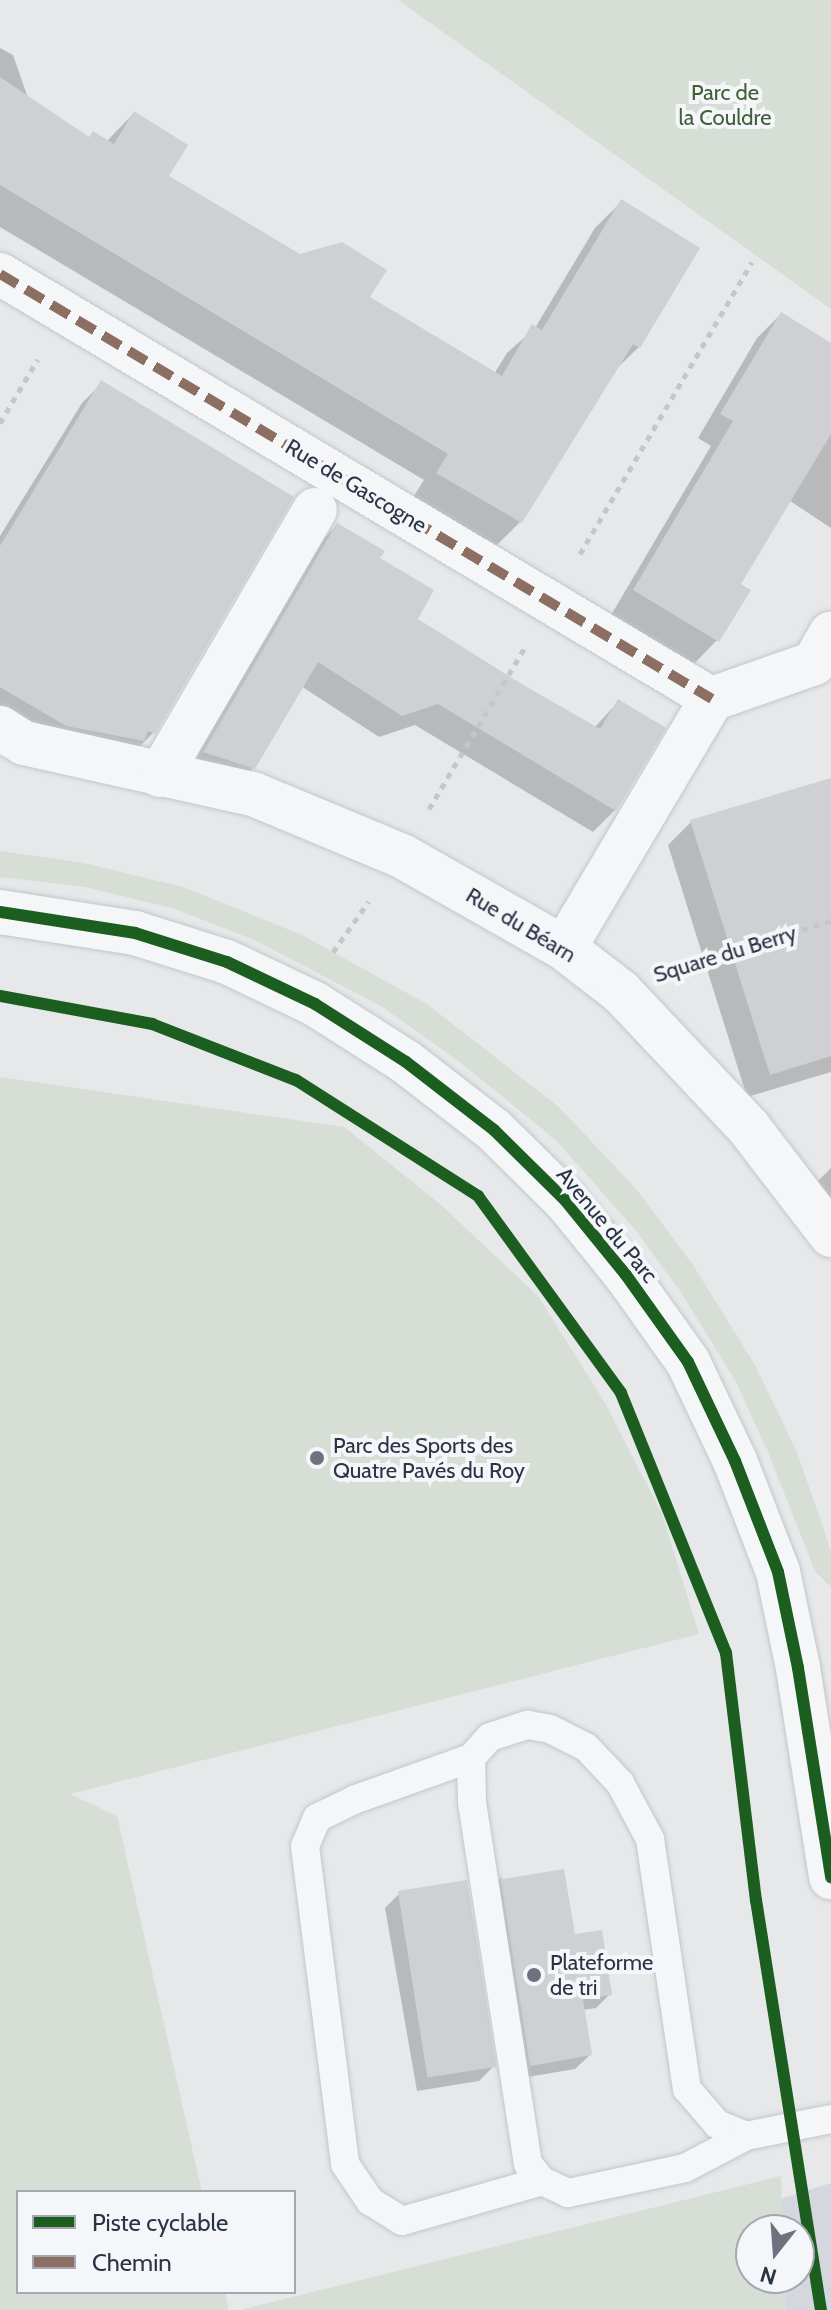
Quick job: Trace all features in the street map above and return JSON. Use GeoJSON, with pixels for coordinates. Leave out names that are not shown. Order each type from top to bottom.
{"type":"FeatureCollection","features":[{"type":"Feature","properties":{"kind":"street","name":"Rue de Gascogne"},"geometry":{"type":"LineString","coordinates":[[0,274],[712,699]]}},
{"type":"Feature","properties":{"kind":"street"},"geometry":{"type":"LineString","coordinates":[[160,775],[315,510]]}},
{"type":"Feature","properties":{"kind":"street"},"geometry":{"type":"LineString","coordinates":[[564,948],[712,699],[814,663],[831,633]]}},
{"type":"Feature","properties":{"kind":"street","name":"Rue du Béarn"},"geometry":{"type":"LineString","coordinates":[[0,728],[24,743],[253,794],[402,856],[564,948],[621,992],[749,1128],[831,1235]]}},
{"type":"Feature","properties":{"kind":"street","name":"Avenue du Parc"},"geometry":{"type":"LineString","coordinates":[[0,912],[135,933],[227,962],[301,998],[406,1062],[494,1130],[565,1200],[626,1275],[688,1362],[735,1461],[778,1572],[798,1668],[831,1877]]}},
{"type":"Feature","properties":{"kind":"lane"},"geometry":{"type":"LineString","coordinates":[[542,2181],[402,2221],[370,2201],[345,2164],[305,1846],[317,1818],[354,1800],[471,1758],[490,1737],[528,1725],[550,1729],[586,1747],[620,1783],[650,1839],[687,2089],[717,2124],[746,2136]]}},
{"type":"Feature","properties":{"kind":"lane"},"geometry":{"type":"LineString","coordinates":[[471,1758],[472,1802],[528,2164],[542,2181],[568,2193],[685,2168],[746,2136],[831,2119]]}},
{"type":"Feature","properties":{"kind":"path"},"geometry":{"type":"LineString","coordinates":[[0,423],[44,348]]}},
{"type":"Feature","properties":{"kind":"path"},"geometry":{"type":"LineString","coordinates":[[301,998],[402,856]]}},
{"type":"Feature","properties":{"kind":"shaded area"},"geometry":{"type":"Polygon","coordinates":[[[831,2183],[831,2310],[427,2310],[831,2183]]]}},
{"type":"Feature","properties":{"kind":"green space","name":"Parc de la Couldre"},"geometry":{"type":"Polygon","coordinates":[[[398,0],[831,0],[831,309],[398,0]]]}},
{"type":"Feature","properties":{"kind":"green space"},"geometry":{"type":"Polygon","coordinates":[[[0,851],[84,863],[183,887],[302,935],[427,1004],[559,1107],[637,1190],[693,1265],[755,1365],[796,1450],[821,1521],[831,1552],[831,1587],[815,1571],[768,1452],[736,1382],[682,1294],[637,1232],[557,1141],[461,1063],[381,1006],[254,940],[175,909],[85,887],[0,877],[0,851]]]}},
{"type":"Feature","properties":{"kind":"green space","name":"Parc des Sports des Quatre Pavés du Roy"},"geometry":{"type":"Polygon","coordinates":[[[0,1077],[344,1127],[440,1204],[538,1296],[605,1403],[662,1514],[699,1634],[70,1794],[117,1816],[202,2190],[16,2190],[16,2294],[225,2294],[229,2310],[0,2310],[0,1077]]]}},
{"type":"Feature","properties":{"kind":"green space"},"geometry":{"type":"Polygon","coordinates":[[[781,2176],[782,2214],[735,2214],[735,2294],[786,2294],[786,2310],[240,2310],[781,2176]]]}},
{"type":"Feature","properties":{"kind":"building"},"geometry":{"type":"Polygon","coordinates":[[[0,77],[89,137],[93,131],[114,144],[134,111],[188,145],[169,176],[300,254],[342,242],[387,270],[370,297],[502,376],[532,324],[542,330],[621,199],[700,248],[640,348],[633,344],[522,523],[436,473],[448,454],[0,185],[0,77]]]}},
{"type":"Feature","properties":{"kind":"building"},"geometry":{"type":"Polygon","coordinates":[[[781,312],[831,343],[831,434],[741,584],[751,590],[719,642],[633,590],[733,421],[720,414],[781,312]]]}},
{"type":"Feature","properties":{"kind":"building"},"geometry":{"type":"Polygon","coordinates":[[[101,380],[294,497],[155,734],[148,731],[144,741],[66,726],[0,687],[0,546],[101,380]]]}},
{"type":"Feature","properties":{"kind":"building"},"geometry":{"type":"Polygon","coordinates":[[[337,523],[385,551],[380,558],[434,590],[418,619],[520,683],[600,729],[618,699],[666,728],[616,811],[438,704],[402,716],[318,662],[255,769],[203,752],[337,523]]]}},
{"type":"Feature","properties":{"kind":"building"},"geometry":{"type":"Polygon","coordinates":[[[831,778],[831,1056],[770,1075],[690,820],[831,778]]]}},
{"type":"Feature","properties":{"kind":"building"},"geometry":{"type":"Polygon","coordinates":[[[564,1869],[575,1934],[602,1930],[612,1995],[583,1999],[592,2055],[530,2066],[500,1875],[503,1879],[564,1869]]]}},
{"type":"Feature","properties":{"kind":"building"},"geometry":{"type":"Polygon","coordinates":[[[467,1880],[497,2067],[427,2078],[398,1891],[467,1880]]]}},
{"type":"Feature","properties":{"kind":"marked path"},"geometry":{"type":"LineString","coordinates":[[0,274],[712,699]]}},
{"type":"Feature","properties":{"kind":"cycle path"},"geometry":{"type":"LineString","coordinates":[[0,912],[135,933],[227,962],[315,1004],[406,1062],[494,1130],[565,1200],[626,1275],[688,1362],[735,1461],[778,1572],[798,1668],[831,1877]]}},
{"type":"Feature","properties":{"kind":"cycle path"},"geometry":{"type":"LineString","coordinates":[[0,996],[152,1024],[296,1080],[478,1196],[621,1393],[726,1653],[756,1900],[821,2310]]}},
{"type":"Feature","properties":{"kind":"place","name":"Parc des Sports des Quatre Pavés du Roy"},"geometry":{"type":"Point","coordinates":[317,1458]}},
{"type":"Feature","properties":{"kind":"place","name":"Plateforme de tri"},"geometry":{"type":"Point","coordinates":[534,1975]}}]}
